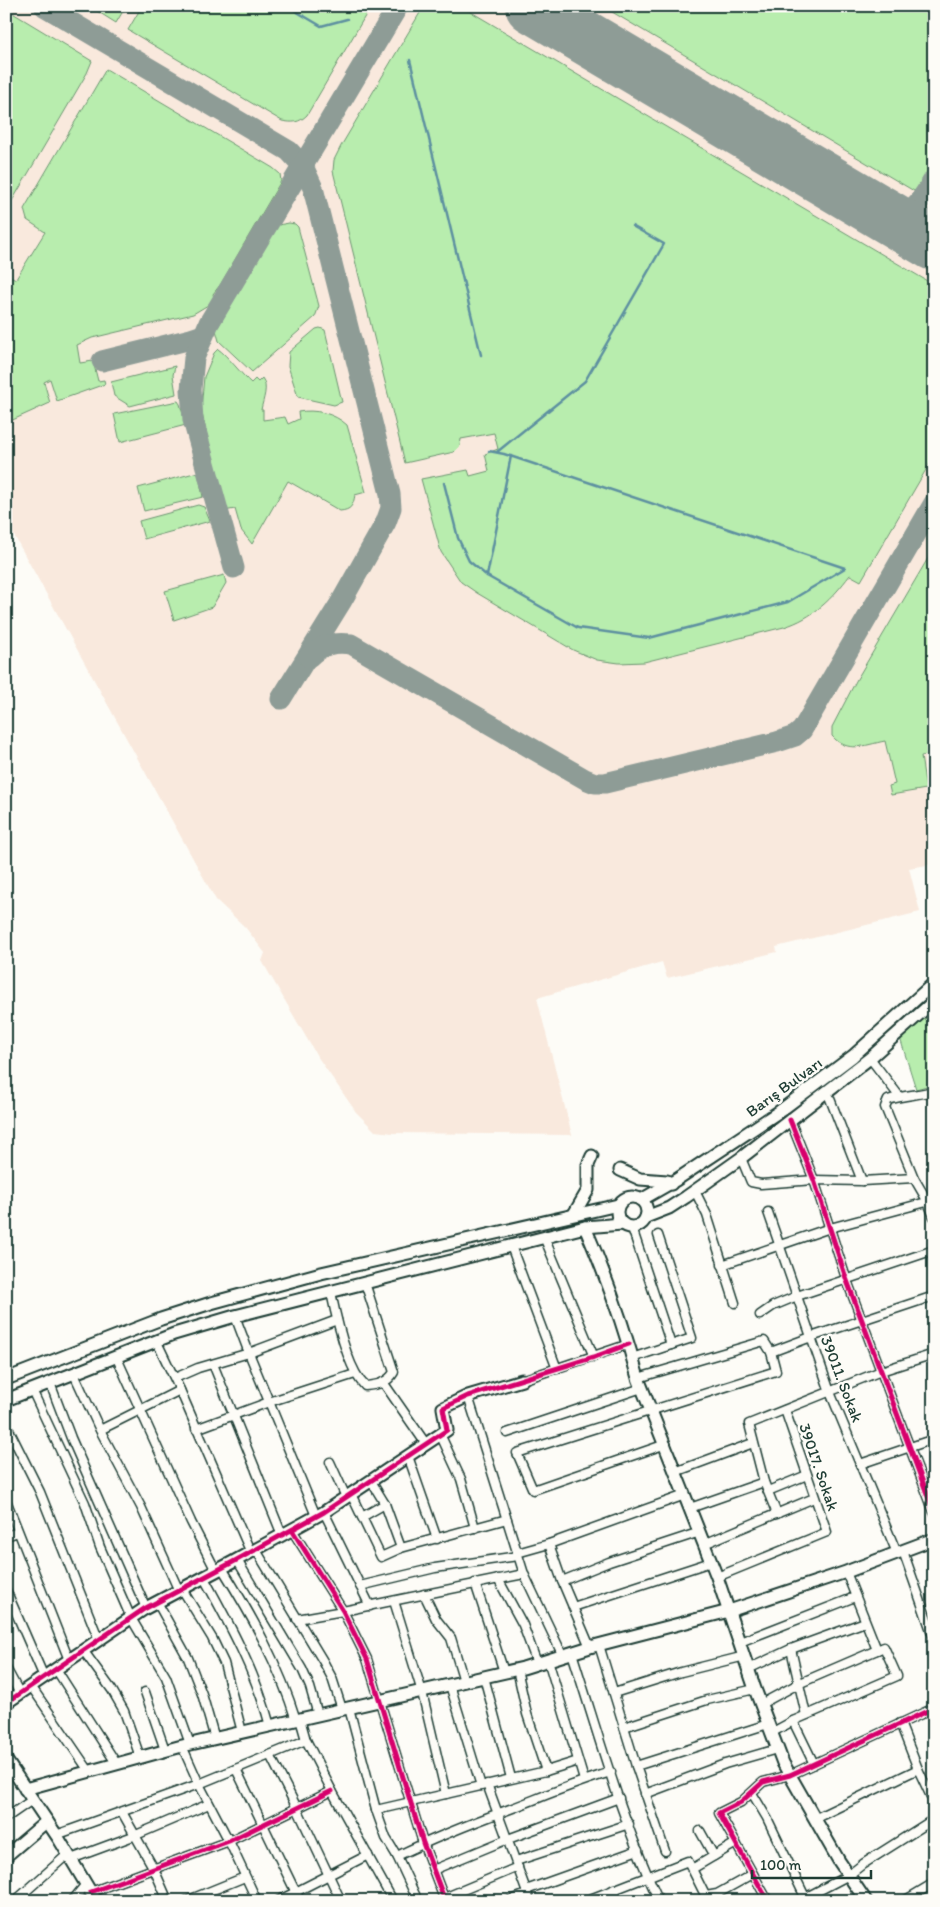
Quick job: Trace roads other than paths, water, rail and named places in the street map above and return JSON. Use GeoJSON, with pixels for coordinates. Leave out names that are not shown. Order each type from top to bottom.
{"type":"FeatureCollection","features":[{"type":"Feature","properties":{"kind":"main road","name":"Barış Bulvarı"},"geometry":{"type":"LineString","coordinates":[[641,1200],[671,1184],[780,1111],[853,1056],[934,983]]}},
{"type":"Feature","properties":{"kind":"main road","name":"Barış Bulvarı"},"geometry":{"type":"LineString","coordinates":[[646,1217],[668,1208],[741,1158],[870,1058],[934,1002]]}},
{"type":"Feature","properties":{"kind":"main road"},"geometry":{"type":"LineString","coordinates":[[574,1214],[574,1211],[588,1190],[588,1165],[592,1156]]}},
{"type":"Feature","properties":{"kind":"main road"},"geometry":{"type":"LineString","coordinates":[[620,1170],[637,1178],[650,1181],[667,1181],[671,1184]]}},
{"type":"Feature","properties":{"kind":"main road"},"geometry":{"type":"LineString","coordinates":[[6,1400],[156,1340],[235,1316],[585,1227],[627,1226],[640,1225],[646,1217],[646,1208],[641,1200],[629,1198],[622,1200],[618,1205],[617,1215],[627,1226]]}},
{"type":"Feature","properties":{"kind":"main road"},"geometry":{"type":"LineString","coordinates":[[6,1379],[161,1319],[211,1303],[321,1273],[618,1205]]}},
{"type":"Feature","properties":{"kind":"main road"},"geometry":{"type":"LineString","coordinates":[[585,1227],[607,1277],[640,1383],[718,1577],[777,1749],[814,1819],[866,1901]]}},
{"type":"Feature","properties":{"kind":"main road"},"geometry":{"type":"LineString","coordinates":[[6,1703],[146,1608],[320,1514],[447,1430],[442,1408],[468,1396],[522,1380]]}},
{"type":"Feature","properties":{"kind":"main road"},"geometry":{"type":"LineString","coordinates":[[25,1790],[165,1750],[517,1669],[595,1646],[729,1611],[846,1572],[934,1539]]}},
{"type":"Feature","properties":{"kind":"main road"},"geometry":{"type":"LineString","coordinates":[[6,1761],[47,1821],[91,1892]]}},
{"type":"Feature","properties":{"kind":"main road"},"geometry":{"type":"LineString","coordinates":[[6,1856],[47,1821]]}},
{"type":"Feature","properties":{"kind":"street"},"geometry":{"type":"LineString","coordinates":[[870,1058],[899,1096]]}},
{"type":"Feature","properties":{"kind":"street"},"geometry":{"type":"LineString","coordinates":[[827,1091],[862,1181]]}},
{"type":"Feature","properties":{"kind":"street"},"geometry":{"type":"LineString","coordinates":[[934,1091],[917,1095],[899,1096],[888,1100],[886,1107],[914,1178],[931,1201],[934,1217]]}},
{"type":"Feature","properties":{"kind":"street"},"geometry":{"type":"LineString","coordinates":[[790,1120],[814,1180],[846,1278],[934,1512]]}},
{"type":"Feature","properties":{"kind":"street"},"geometry":{"type":"LineString","coordinates":[[741,1158],[751,1182],[760,1184],[814,1180],[862,1181],[914,1178]]}},
{"type":"Feature","properties":{"kind":"street"},"geometry":{"type":"LineString","coordinates":[[695,1191],[707,1215],[735,1303]]}},
{"type":"Feature","properties":{"kind":"street"},"geometry":{"type":"LineString","coordinates":[[722,1265],[830,1228],[931,1201]]}},
{"type":"Feature","properties":{"kind":"street","name":"39011. Sokak"},"geometry":{"type":"LineString","coordinates":[[768,1212],[830,1392],[900,1552],[934,1640]]}},
{"type":"Feature","properties":{"kind":"street"},"geometry":{"type":"LineString","coordinates":[[627,1226],[671,1345]]}},
{"type":"Feature","properties":{"kind":"street"},"geometry":{"type":"LineString","coordinates":[[632,1358],[692,1338],[658,1235]]}},
{"type":"Feature","properties":{"kind":"street"},"geometry":{"type":"LineString","coordinates":[[544,1237],[594,1357]]}},
{"type":"Feature","properties":{"kind":"street"},"geometry":{"type":"LineString","coordinates":[[511,1246],[557,1369]]}},
{"type":"Feature","properties":{"kind":"street"},"geometry":{"type":"LineString","coordinates":[[760,1315],[773,1306],[797,1296],[934,1250]]}},
{"type":"Feature","properties":{"kind":"street"},"geometry":{"type":"LineString","coordinates":[[331,1292],[337,1320],[355,1374],[365,1386],[383,1382],[390,1378],[394,1372],[365,1284]]}},
{"type":"Feature","properties":{"kind":"street"},"geometry":{"type":"LineString","coordinates":[[771,1352],[811,1336],[934,1296]]}},
{"type":"Feature","properties":{"kind":"street"},"geometry":{"type":"LineString","coordinates":[[235,1316],[269,1402],[320,1514],[370,1606]]}},
{"type":"Feature","properties":{"kind":"street"},"geometry":{"type":"LineString","coordinates":[[174,1378],[198,1368],[249,1354],[337,1320]]}},
{"type":"Feature","properties":{"kind":"street"},"geometry":{"type":"LineString","coordinates":[[156,1340],[253,1551],[285,1596],[328,1669],[345,1709],[386,1838],[397,1856],[418,1901]]}},
{"type":"Feature","properties":{"kind":"street"},"geometry":{"type":"LineString","coordinates":[[507,1433],[640,1383],[764,1341],[771,1352],[776,1372],[517,1453],[533,1490],[666,1444]]}},
{"type":"Feature","properties":{"kind":"street"},"geometry":{"type":"LineString","coordinates":[[522,1380],[629,1344]]}},
{"type":"Feature","properties":{"kind":"street"},"geometry":{"type":"LineString","coordinates":[[777,1514],[764,1482],[749,1424],[932,1354],[934,1364]]}},
{"type":"Feature","properties":{"kind":"street"},"geometry":{"type":"LineString","coordinates":[[116,1356],[191,1522],[219,1570],[248,1609],[286,1688],[306,1740],[393,1901]]}},
{"type":"Feature","properties":{"kind":"street"},"geometry":{"type":"LineString","coordinates":[[213,1364],[233,1414],[287,1532],[343,1611],[367,1659],[423,1843],[444,1899],[517,1864],[628,1824]]}},
{"type":"Feature","properties":{"kind":"street"},"geometry":{"type":"LineString","coordinates":[[74,1374],[100,1430],[141,1507],[181,1590],[212,1638],[224,1663],[242,1732]]}},
{"type":"Feature","properties":{"kind":"street"},"geometry":{"type":"LineString","coordinates":[[196,1429],[233,1414],[355,1374]]}},
{"type":"Feature","properties":{"kind":"street"},"geometry":{"type":"LineString","coordinates":[[383,1382],[426,1444]]}},
{"type":"Feature","properties":{"kind":"street"},"geometry":{"type":"LineString","coordinates":[[50,1383],[71,1438],[146,1608]]}},
{"type":"Feature","properties":{"kind":"street"},"geometry":{"type":"LineString","coordinates":[[32,1390],[85,1503],[100,1547],[131,1618],[166,1678],[198,1784],[229,1841],[257,1901]]}},
{"type":"Feature","properties":{"kind":"street"},"geometry":{"type":"LineString","coordinates":[[100,1430],[140,1408],[180,1390]]}},
{"type":"Feature","properties":{"kind":"street"},"geometry":{"type":"LineString","coordinates":[[468,1396],[524,1574],[568,1654],[628,1824],[659,1901]]}},
{"type":"Feature","properties":{"kind":"street","name":"39017. Sokak"},"geometry":{"type":"LineString","coordinates":[[718,1577],[828,1532],[814,1498],[785,1410]]}},
{"type":"Feature","properties":{"kind":"street"},"geometry":{"type":"LineString","coordinates":[[6,1424],[40,1492],[98,1640]]}},
{"type":"Feature","properties":{"kind":"street"},"geometry":{"type":"LineString","coordinates":[[440,1434],[461,1479],[475,1528]]}},
{"type":"Feature","properties":{"kind":"street"},"geometry":{"type":"LineString","coordinates":[[860,1464],[934,1439]]}},
{"type":"Feature","properties":{"kind":"street"},"geometry":{"type":"LineString","coordinates":[[675,1472],[753,1443]]}},
{"type":"Feature","properties":{"kind":"street"},"geometry":{"type":"LineString","coordinates":[[408,1456],[436,1539]]}},
{"type":"Feature","properties":{"kind":"street"},"geometry":{"type":"LineString","coordinates":[[330,1462],[362,1517],[381,1557],[401,1548],[507,1519]]}},
{"type":"Feature","properties":{"kind":"street"},"geometry":{"type":"LineString","coordinates":[[768,1491],[807,1475]]}},
{"type":"Feature","properties":{"kind":"street"},"geometry":{"type":"LineString","coordinates":[[371,1481],[385,1504],[401,1548]]}},
{"type":"Feature","properties":{"kind":"street"},"geometry":{"type":"LineString","coordinates":[[690,1508],[764,1482]]}},
{"type":"Feature","properties":{"kind":"street"},"geometry":{"type":"LineString","coordinates":[[360,1586],[435,1568],[518,1554],[685,1495]]}},
{"type":"Feature","properties":{"kind":"street"},"geometry":{"type":"LineString","coordinates":[[704,1544],[814,1498]]}},
{"type":"Feature","properties":{"kind":"street"},"geometry":{"type":"LineString","coordinates":[[6,1500],[69,1660]]}},
{"type":"Feature","properties":{"kind":"street"},"geometry":{"type":"LineString","coordinates":[[362,1517],[385,1504]]}},
{"type":"Feature","properties":{"kind":"street"},"geometry":{"type":"LineString","coordinates":[[6,1536],[18,1532]]}},
{"type":"Feature","properties":{"kind":"street"},"geometry":{"type":"LineString","coordinates":[[562,1581],[609,1562],[700,1532]]}},
{"type":"Feature","properties":{"kind":"street"},"geometry":{"type":"LineString","coordinates":[[550,1544],[573,1608],[595,1646],[614,1693],[665,1851]]}},
{"type":"Feature","properties":{"kind":"street"},"geometry":{"type":"LineString","coordinates":[[237,1560],[302,1668],[318,1715]]}},
{"type":"Feature","properties":{"kind":"street"},"geometry":{"type":"LineString","coordinates":[[573,1608],[712,1562]]}},
{"type":"Feature","properties":{"kind":"street"},"geometry":{"type":"LineString","coordinates":[[846,1572],[877,1650]]}},
{"type":"Feature","properties":{"kind":"street"},"geometry":{"type":"LineString","coordinates":[[297,1619],[524,1574]]}},
{"type":"Feature","properties":{"kind":"street"},"geometry":{"type":"LineString","coordinates":[[204,1578],[237,1640],[263,1699],[270,1726]]}},
{"type":"Feature","properties":{"kind":"street"},"geometry":{"type":"LineString","coordinates":[[498,1579],[543,1662],[584,1780]]}},
{"type":"Feature","properties":{"kind":"street"},"geometry":{"type":"LineString","coordinates":[[475,1583],[504,1672]]}},
{"type":"Feature","properties":{"kind":"street"},"geometry":{"type":"LineString","coordinates":[[6,1590],[44,1677]]}},
{"type":"Feature","properties":{"kind":"street"},"geometry":{"type":"LineString","coordinates":[[424,1594],[436,1619],[451,1638],[464,1682]]}},
{"type":"Feature","properties":{"kind":"street"},"geometry":{"type":"LineString","coordinates":[[740,1642],[855,1597]]}},
{"type":"Feature","properties":{"kind":"street"},"geometry":{"type":"LineString","coordinates":[[394,1601],[422,1692],[446,1794]]}},
{"type":"Feature","properties":{"kind":"street"},"geometry":{"type":"LineString","coordinates":[[157,1602],[188,1658],[202,1694],[215,1739]]}},
{"type":"Feature","properties":{"kind":"street"},"geometry":{"type":"LineString","coordinates":[[748,1669],[791,1649],[865,1622]]}},
{"type":"Feature","properties":{"kind":"street"},"geometry":{"type":"LineString","coordinates":[[636,1766],[794,1721],[897,1676],[884,1647],[798,1684],[761,1704]]}},
{"type":"Feature","properties":{"kind":"street"},"geometry":{"type":"LineString","coordinates":[[791,1649],[806,1715]]}},
{"type":"Feature","properties":{"kind":"street"},"geometry":{"type":"LineString","coordinates":[[83,1650],[112,1690],[124,1711],[140,1757]]}},
{"type":"Feature","properties":{"kind":"street"},"geometry":{"type":"LineString","coordinates":[[614,1693],[681,1672],[744,1656]]}},
{"type":"Feature","properties":{"kind":"street"},"geometry":{"type":"LineString","coordinates":[[6,1668],[20,1694]]}},
{"type":"Feature","properties":{"kind":"street"},"geometry":{"type":"LineString","coordinates":[[56,1669],[116,1763]]}},
{"type":"Feature","properties":{"kind":"street"},"geometry":{"type":"LineString","coordinates":[[517,1669],[527,1714],[546,1771]]}},
{"type":"Feature","properties":{"kind":"street"},"geometry":{"type":"LineString","coordinates":[[484,1677],[510,1778]]}},
{"type":"Feature","properties":{"kind":"street"},"geometry":{"type":"LineString","coordinates":[[450,1685],[484,1785],[498,1814],[528,1895]]}},
{"type":"Feature","properties":{"kind":"street"},"geometry":{"type":"LineString","coordinates":[[31,1686],[89,1771]]}},
{"type":"Feature","properties":{"kind":"street"},"geometry":{"type":"LineString","coordinates":[[624,1727],[708,1700],[755,1689]]}},
{"type":"Feature","properties":{"kind":"street"},"geometry":{"type":"LineString","coordinates":[[145,1692],[165,1750]]}},
{"type":"Feature","properties":{"kind":"street"},"geometry":{"type":"LineString","coordinates":[[768,1901],[719,1812],[741,1802],[763,1782],[790,1775],[934,1708]]}},
{"type":"Feature","properties":{"kind":"street"},"geometry":{"type":"LineString","coordinates":[[794,1721],[814,1764]]}},
{"type":"Feature","properties":{"kind":"street"},"geometry":{"type":"LineString","coordinates":[[900,1723],[934,1803]]}},
{"type":"Feature","properties":{"kind":"street"},"geometry":{"type":"LineString","coordinates":[[56,1835],[198,1784],[306,1740]]}},
{"type":"Feature","properties":{"kind":"street"},"geometry":{"type":"LineString","coordinates":[[646,1794],[725,1764],[777,1749]]}},
{"type":"Feature","properties":{"kind":"street"},"geometry":{"type":"LineString","coordinates":[[270,1755],[298,1808],[341,1901]]}},
{"type":"Feature","properties":{"kind":"street"},"geometry":{"type":"LineString","coordinates":[[376,1810],[546,1771],[578,1761]]}},
{"type":"Feature","properties":{"kind":"street"},"geometry":{"type":"LineString","coordinates":[[236,1769],[300,1901]]}},
{"type":"Feature","properties":{"kind":"street"},"geometry":{"type":"LineString","coordinates":[[814,1819],[918,1769]]}},
{"type":"Feature","properties":{"kind":"street"},"geometry":{"type":"LineString","coordinates":[[397,1856],[423,1843],[584,1780],[611,1772]]}},
{"type":"Feature","properties":{"kind":"street"},"geometry":{"type":"LineString","coordinates":[[72,1901],[91,1892],[229,1841],[332,1791]]}},
{"type":"Feature","properties":{"kind":"street"},"geometry":{"type":"LineString","coordinates":[[752,1793],[767,1818],[802,1899],[849,1875],[934,1819]]}},
{"type":"Feature","properties":{"kind":"street"},"geometry":{"type":"LineString","coordinates":[[434,1870],[508,1839],[619,1798]]}},
{"type":"Feature","properties":{"kind":"street"},"geometry":{"type":"LineString","coordinates":[[6,1818],[32,1800]]}},
{"type":"Feature","properties":{"kind":"street"},"geometry":{"type":"LineString","coordinates":[[15,1901],[69,1856],[136,1835],[209,1804]]}},
{"type":"Feature","properties":{"kind":"street"},"geometry":{"type":"LineString","coordinates":[[122,1812],[154,1869],[168,1901]]}},
{"type":"Feature","properties":{"kind":"street"},"geometry":{"type":"LineString","coordinates":[[700,1830],[714,1856]]}},
{"type":"Feature","properties":{"kind":"street"},"geometry":{"type":"LineString","coordinates":[[692,1869],[736,1843]]}},
{"type":"Feature","properties":{"kind":"street"},"geometry":{"type":"LineString","coordinates":[[509,1901],[638,1850]]}},
{"type":"Feature","properties":{"kind":"street"},"geometry":{"type":"LineString","coordinates":[[278,1901],[368,1855]]}},
{"type":"Feature","properties":{"kind":"street"},"geometry":{"type":"LineString","coordinates":[[585,1901],[597,1898],[647,1875],[688,1861],[707,1898],[752,1874]]}},
{"type":"Feature","properties":{"kind":"street"},"geometry":{"type":"LineString","coordinates":[[186,1901],[245,1877]]}},
{"type":"Feature","properties":{"kind":"street"},"geometry":{"type":"LineString","coordinates":[[904,1901],[934,1883]]}},
{"type":"Feature","properties":{"kind":"street"},"geometry":{"type":"LineString","coordinates":[[614,1889],[618,1901]]}},
{"type":"Feature","properties":{"kind":"waterway"},"geometry":{"type":"LineString","coordinates":[[287,6],[321,26],[347,19]]}},
{"type":"Feature","properties":{"kind":"waterway"},"geometry":{"type":"LineString","coordinates":[[410,60],[481,355]]}},
{"type":"Feature","properties":{"kind":"waterway"},"geometry":{"type":"LineString","coordinates":[[497,452],[585,381],[664,244],[632,226]]}},
{"type":"Feature","properties":{"kind":"waterway"},"geometry":{"type":"LineString","coordinates":[[487,576],[578,628],[649,638],[788,602],[845,568],[504,454],[489,451]]}},
{"type":"Feature","properties":{"kind":"waterway"},"geometry":{"type":"LineString","coordinates":[[444,483],[458,538],[469,561],[487,576],[511,456]]}}]}
